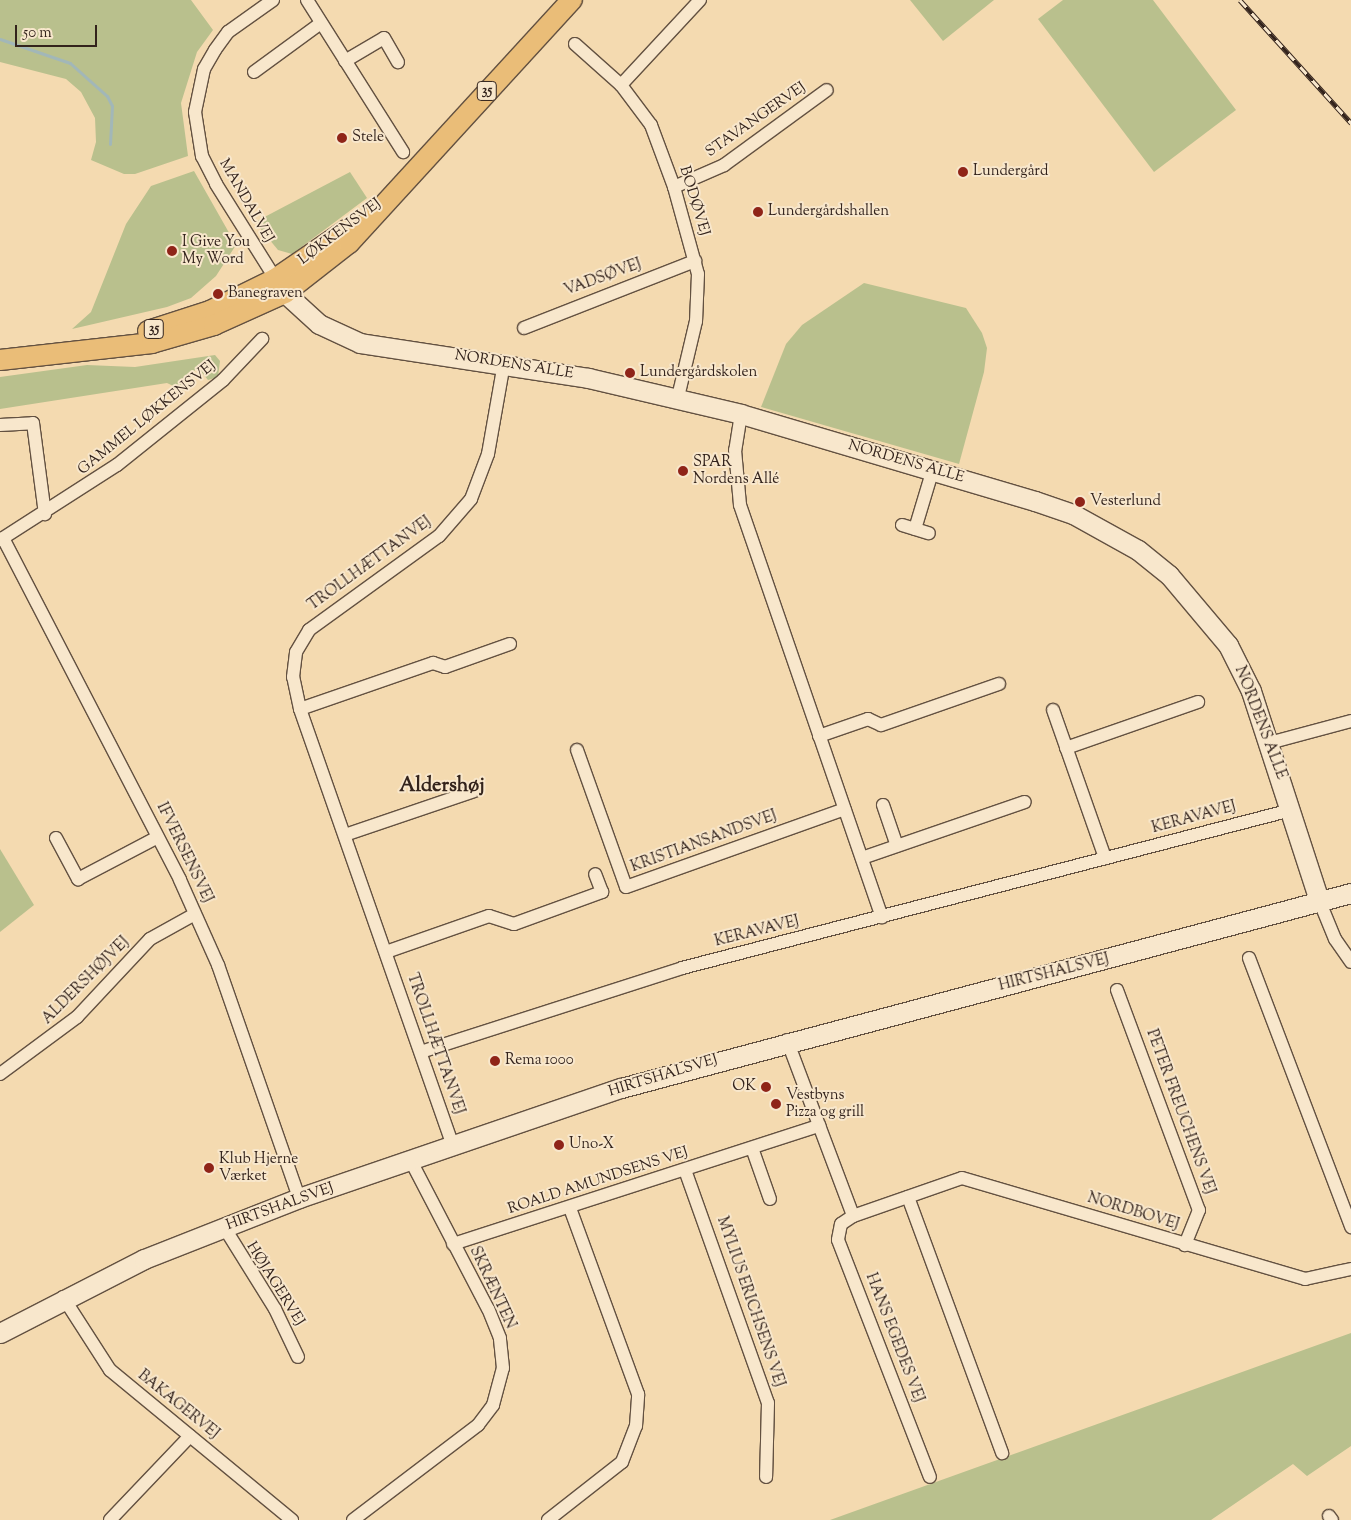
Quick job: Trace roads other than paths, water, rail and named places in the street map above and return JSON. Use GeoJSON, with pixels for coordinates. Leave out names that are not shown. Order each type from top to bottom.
{"type":"FeatureCollection","features":[{"type":"Feature","properties":{"kind":"main road","name":"LØKKENSVEJ"},"geometry":{"type":"LineString","coordinates":[[280,286],[349,243],[402,182],[572,0]]}},
{"type":"Feature","properties":{"kind":"main road","name":"35"},"geometry":{"type":"LineString","coordinates":[[0,360],[168,339],[214,325],[280,286]]}},
{"type":"Feature","properties":{"kind":"street","name":"MANDALVEJ"},"geometry":{"type":"LineString","coordinates":[[273,0],[228,32],[215,50],[204,69],[195,112],[202,156],[213,179],[280,286]]}},
{"type":"Feature","properties":{"kind":"street"},"geometry":{"type":"LineString","coordinates":[[307,0],[404,152]]}},
{"type":"Feature","properties":{"kind":"street"},"geometry":{"type":"LineString","coordinates":[[621,84],[700,0]]}},
{"type":"Feature","properties":{"kind":"street"},"geometry":{"type":"LineString","coordinates":[[254,72],[321,23]]}},
{"type":"Feature","properties":{"kind":"street"},"geometry":{"type":"LineString","coordinates":[[345,61],[384,38],[398,62]]}},
{"type":"Feature","properties":{"kind":"street","name":"BODØVEJ"},"geometry":{"type":"LineString","coordinates":[[575,44],[621,84],[651,125],[674,186],[695,262],[696,321],[678,397]]}},
{"type":"Feature","properties":{"kind":"street","name":"STAVANGERVEJ"},"geometry":{"type":"LineString","coordinates":[[674,186],[724,165],[827,90]]}},
{"type":"Feature","properties":{"kind":"street","name":"VADSØVEJ"},"geometry":{"type":"LineString","coordinates":[[524,328],[695,262]]}},
{"type":"Feature","properties":{"kind":"street","name":"NORDENS ALLE"},"geometry":{"type":"LineString","coordinates":[[280,286],[302,312],[346,338],[504,362],[678,397],[933,470],[1073,514],[1138,550],[1169,575],[1228,645],[1269,743],[1320,900]]}},
{"type":"Feature","properties":{"kind":"street","name":"GAMMEL LØKKENSVEJ"},"geometry":{"type":"LineString","coordinates":[[2,539],[45,514],[162,430],[223,380],[262,339]]}},
{"type":"Feature","properties":{"kind":"street","name":"TROLLHÆTTANVEJ"},"geometry":{"type":"LineString","coordinates":[[453,1146],[300,710],[293,677],[296,652],[309,630],[439,536],[471,499],[488,454],[504,362]]}},
{"type":"Feature","properties":{"kind":"street"},"geometry":{"type":"LineString","coordinates":[[741,414],[735,450],[740,505],[882,916]]}},
{"type":"Feature","properties":{"kind":"street"},"geometry":{"type":"LineString","coordinates":[[0,425],[33,423],[45,514]]}},
{"type":"Feature","properties":{"kind":"street"},"geometry":{"type":"LineString","coordinates":[[915,529],[933,470]]}},
{"type":"Feature","properties":{"kind":"street"},"geometry":{"type":"LineString","coordinates":[[902,525],[929,533]]}},
{"type":"Feature","properties":{"kind":"street","name":"IFVERSENSVEJ"},"geometry":{"type":"LineString","coordinates":[[2,539],[158,837],[195,914],[300,1198]]}},
{"type":"Feature","properties":{"kind":"street"},"geometry":{"type":"LineString","coordinates":[[300,710],[433,663],[445,667],[510,644]]}},
{"type":"Feature","properties":{"kind":"street"},"geometry":{"type":"LineString","coordinates":[[819,736],[868,719],[881,725],[998,684]]}},
{"type":"Feature","properties":{"kind":"street"},"geometry":{"type":"LineString","coordinates":[[1066,748],[1198,702]]}},
{"type":"Feature","properties":{"kind":"street"},"geometry":{"type":"LineString","coordinates":[[1053,710],[1105,858]]}},
{"type":"Feature","properties":{"kind":"street"},"geometry":{"type":"LineString","coordinates":[[1269,743],[1351,721]]}},
{"type":"Feature","properties":{"kind":"street","name":"KRISTIANSANDSVEJ"},"geometry":{"type":"LineString","coordinates":[[577,750],[626,887],[845,810]]}},
{"type":"Feature","properties":{"kind":"street"},"geometry":{"type":"LineString","coordinates":[[345,835],[474,791]]}},
{"type":"Feature","properties":{"kind":"street"},"geometry":{"type":"LineString","coordinates":[[862,858],[1025,802]]}},
{"type":"Feature","properties":{"kind":"street"},"geometry":{"type":"LineString","coordinates":[[883,806],[897,846]]}},
{"type":"Feature","properties":{"kind":"street","name":"KERAVAVEJ"},"geometry":{"type":"LineString","coordinates":[[421,1052],[682,968],[1291,810]]}},
{"type":"Feature","properties":{"kind":"street"},"geometry":{"type":"LineString","coordinates":[[56,838],[78,879],[158,837]]}},
{"type":"Feature","properties":{"kind":"street"},"geometry":{"type":"LineString","coordinates":[[386,952],[489,916],[514,924],[602,892],[596,874]]}},
{"type":"Feature","properties":{"kind":"street","name":"HIRTSHALSVEJ"},"geometry":{"type":"LineString","coordinates":[[0,1333],[63,1297],[224,1227],[300,1198],[621,1088],[787,1040],[1220,931],[1320,900],[1351,893]]}},
{"type":"Feature","properties":{"kind":"street"},"geometry":{"type":"LineString","coordinates":[[1320,900],[1335,939],[1351,962]]}},
{"type":"Feature","properties":{"kind":"street","name":"ALDERSHØJVEJ"},"geometry":{"type":"LineString","coordinates":[[0,1074],[77,1017],[150,939],[195,914]]}},
{"type":"Feature","properties":{"kind":"street"},"geometry":{"type":"LineString","coordinates":[[1249,958],[1351,1228]]}},
{"type":"Feature","properties":{"kind":"street","name":"PETER FREUCHENS VEJ"},"geometry":{"type":"LineString","coordinates":[[1118,990],[1199,1210],[1185,1244]]}},
{"type":"Feature","properties":{"kind":"street"},"geometry":{"type":"LineString","coordinates":[[787,1040],[853,1216]]}},
{"type":"Feature","properties":{"kind":"street","name":"ROALD AMUNDSENS VEJ"},"geometry":{"type":"LineString","coordinates":[[453,1244],[570,1208],[819,1126]]}},
{"type":"Feature","properties":{"kind":"street"},"geometry":{"type":"LineString","coordinates":[[752,1148],[770,1199]]}},
{"type":"Feature","properties":{"kind":"street","name":"SKRÆNTEN"},"geometry":{"type":"LineString","coordinates":[[352,1520],[470,1432],[498,1393],[503,1368],[500,1338],[411,1161]]}},
{"type":"Feature","properties":{"kind":"street","name":"MYLIUS ERICHSENS VEJ"},"geometry":{"type":"LineString","coordinates":[[685,1170],[768,1403],[766,1477]]}},
{"type":"Feature","properties":{"kind":"street","name":"NORDBOVEJ"},"geometry":{"type":"LineString","coordinates":[[853,1216],[951,1181],[973,1180],[1306,1279],[1351,1269]]}},
{"type":"Feature","properties":{"kind":"street"},"geometry":{"type":"LineString","coordinates":[[908,1197],[1002,1453]]}},
{"type":"Feature","properties":{"kind":"street"},"geometry":{"type":"LineString","coordinates":[[548,1520],[622,1462],[636,1426],[638,1394],[570,1208]]}},
{"type":"Feature","properties":{"kind":"street","name":"HANS EGEDES VEJ"},"geometry":{"type":"LineString","coordinates":[[853,1216],[841,1224],[838,1240],[930,1477]]}},
{"type":"Feature","properties":{"kind":"street","name":"HØJAGERVEJ"},"geometry":{"type":"LineString","coordinates":[[224,1227],[275,1308],[298,1357]]}},
{"type":"Feature","properties":{"kind":"street","name":"BAKAGERVEJ"},"geometry":{"type":"LineString","coordinates":[[63,1297],[110,1370],[292,1520]]}},
{"type":"Feature","properties":{"kind":"street"},"geometry":{"type":"LineString","coordinates":[[110,1520],[190,1436]]}},
{"type":"Feature","properties":{"kind":"waterway"},"geometry":{"type":"LineString","coordinates":[[0,39],[70,63],[107,96],[112,106],[110,144]]}},
{"type":"Feature","properties":{"kind":"railway"},"geometry":{"type":"LineString","coordinates":[[1240,0],[1351,123]]}},
{"type":"Feature","properties":{"kind":"place","name":"Stele"},"geometry":{"type":"Point","coordinates":[342,138]}},
{"type":"Feature","properties":{"kind":"place","name":"Lundergård"},"geometry":{"type":"Point","coordinates":[963,172]}},
{"type":"Feature","properties":{"kind":"place","name":"Lundergårdshallen"},"geometry":{"type":"Point","coordinates":[758,212]}},
{"type":"Feature","properties":{"kind":"place","name":"I Give You My Word"},"geometry":{"type":"Point","coordinates":[172,251]}},
{"type":"Feature","properties":{"kind":"place","name":"Banegraven"},"geometry":{"type":"Point","coordinates":[218,294]}},
{"type":"Feature","properties":{"kind":"place","name":"Lundergårdskolen"},"geometry":{"type":"Point","coordinates":[630,373]}},
{"type":"Feature","properties":{"kind":"place","name":"SPAR Nordens Allé"},"geometry":{"type":"Point","coordinates":[683,471]}},
{"type":"Feature","properties":{"kind":"place","name":"Vesterlund"},"geometry":{"type":"Point","coordinates":[1080,502]}},
{"type":"Feature","properties":{"kind":"place","name":"Rema 1000"},"geometry":{"type":"Point","coordinates":[495,1061]}},
{"type":"Feature","properties":{"kind":"place","name":"OK"},"geometry":{"type":"Point","coordinates":[766,1087]}},
{"type":"Feature","properties":{"kind":"place","name":"Vestbyns Pizza og grill"},"geometry":{"type":"Point","coordinates":[776,1104]}},
{"type":"Feature","properties":{"kind":"place","name":"Uno-X"},"geometry":{"type":"Point","coordinates":[559,1145]}},
{"type":"Feature","properties":{"kind":"place","name":"Klub Hjerne Værket"},"geometry":{"type":"Point","coordinates":[209,1168]}},
{"type":"Feature","properties":{"kind":"district","name":"Aldershøj"},"geometry":{"type":"Point","coordinates":[442,786]}}]}
